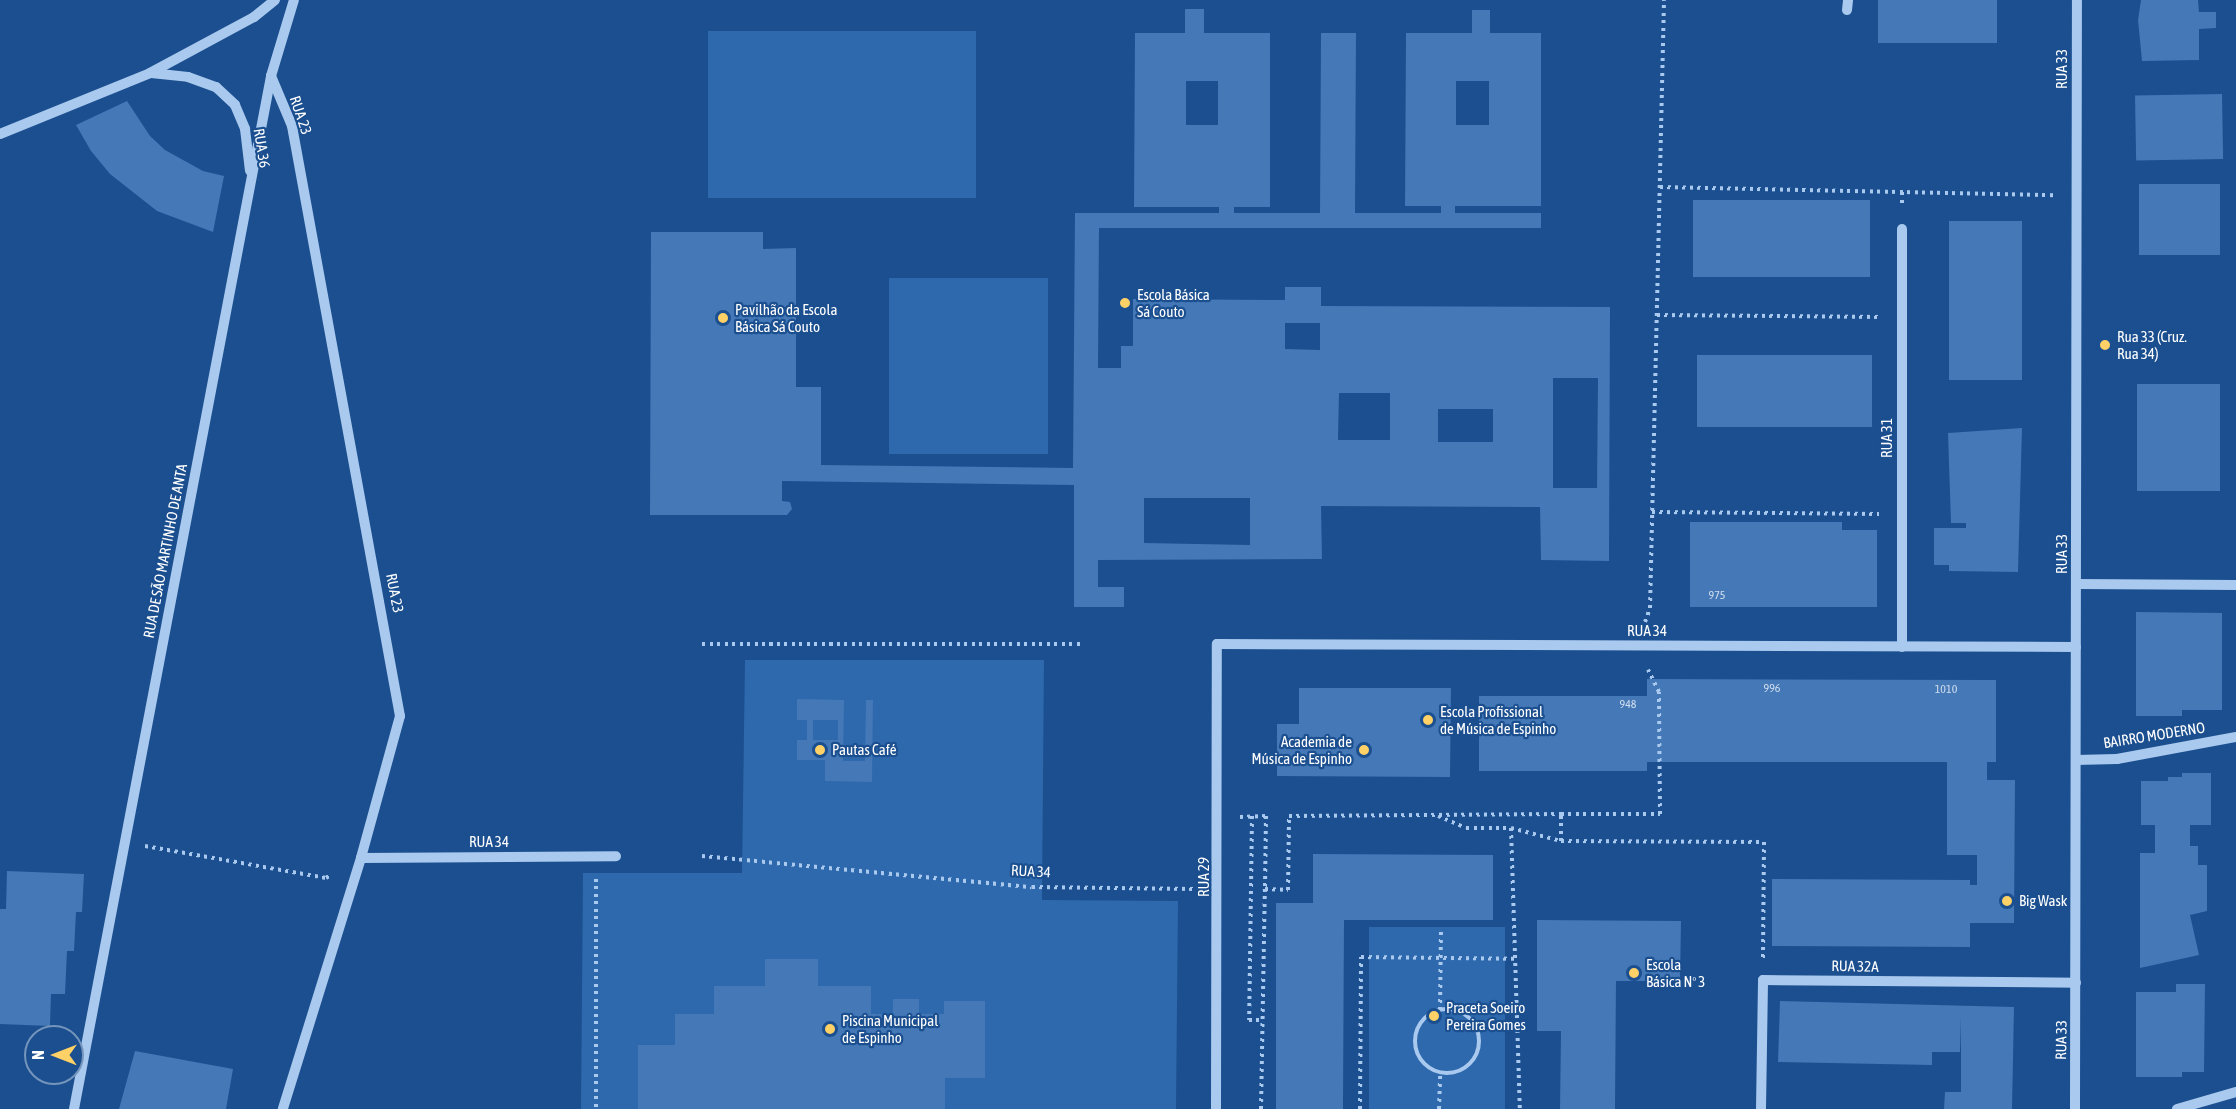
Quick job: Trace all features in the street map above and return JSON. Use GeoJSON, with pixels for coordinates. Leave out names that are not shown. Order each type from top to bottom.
{"type":"FeatureCollection","features":[{"type":"Feature","properties":{"kind":"street","name":"RUA 36"},"geometry":{"type":"LineString","coordinates":[[0,134],[150,73],[254,17],[275,0]]}},
{"type":"Feature","properties":{"kind":"street","name":"RUA DE SÃO MARTINHO DE ANTA"},"geometry":{"type":"LineString","coordinates":[[75,1109],[271,76],[294,0]]}},
{"type":"Feature","properties":{"kind":"street","name":"RUA 33"},"geometry":{"type":"LineString","coordinates":[[2075,1109],[2077,0]]}},
{"type":"Feature","properties":{"kind":"street","name":"RUA 36"},"geometry":{"type":"LineString","coordinates":[[150,73],[188,77],[216,87],[235,105],[245,129],[252,182]]}},
{"type":"Feature","properties":{"kind":"street","name":"RUA 23"},"geometry":{"type":"LineString","coordinates":[[271,76],[292,126],[399,700],[399,727],[283,1109]]}},
{"type":"Feature","properties":{"kind":"street","name":"RUA 31"},"geometry":{"type":"LineString","coordinates":[[1902,229],[1902,647]]}},
{"type":"Feature","properties":{"kind":"street"},"geometry":{"type":"LineString","coordinates":[[2076,584],[2236,585]]}},
{"type":"Feature","properties":{"kind":"street","name":"RUA 34"},"geometry":{"type":"LineString","coordinates":[[1217,644],[2076,647]]}},
{"type":"Feature","properties":{"kind":"street","name":"RUA 29"},"geometry":{"type":"LineString","coordinates":[[1216,1109],[1219,889],[1217,644]]}},
{"type":"Feature","properties":{"kind":"street","name":"BAIRRO MODERNO"},"geometry":{"type":"LineString","coordinates":[[2076,760],[2117,759],[2236,737]]}},
{"type":"Feature","properties":{"kind":"street","name":"RUA 34"},"geometry":{"type":"LineString","coordinates":[[361,858],[616,856]]}},
{"type":"Feature","properties":{"kind":"street"},"geometry":{"type":"LineString","coordinates":[[1761,1109],[1762,980]]}},
{"type":"Feature","properties":{"kind":"street","name":"RUA 32A"},"geometry":{"type":"LineString","coordinates":[[1762,980],[2076,983]]}},
{"type":"Feature","properties":{"kind":"street"},"geometry":{"type":"LineString","coordinates":[[2177,1109],[2236,1092]]}},
{"type":"Feature","properties":{"kind":"path"},"geometry":{"type":"LineString","coordinates":[[1265,889],[1288,890],[1289,816],[1660,814],[1659,692],[1638,646],[1650,608],[1664,0]]}},
{"type":"Feature","properties":{"kind":"path"},"geometry":{"type":"LineString","coordinates":[[1660,187],[2077,196]]}},
{"type":"Feature","properties":{"kind":"path"},"geometry":{"type":"LineString","coordinates":[[1657,315],[1902,317]]}},
{"type":"Feature","properties":{"kind":"path"},"geometry":{"type":"LineString","coordinates":[[1652,512],[1902,514]]}},
{"type":"Feature","properties":{"kind":"path"},"geometry":{"type":"LineString","coordinates":[[702,644],[1082,644]]}},
{"type":"Feature","properties":{"kind":"path"},"geometry":{"type":"LineString","coordinates":[[1561,814],[1561,841]]}},
{"type":"Feature","properties":{"kind":"path"},"geometry":{"type":"LineString","coordinates":[[1240,826],[1240,816],[1266,816],[1261,1109]]}},
{"type":"Feature","properties":{"kind":"path"},"geometry":{"type":"LineString","coordinates":[[1252,816],[1250,1020],[1262,1020]]}},
{"type":"Feature","properties":{"kind":"path"},"geometry":{"type":"LineString","coordinates":[[1437,816],[1466,828],[1511,828],[1561,841],[1764,842],[1762,980]]}},
{"type":"Feature","properties":{"kind":"path"},"geometry":{"type":"LineString","coordinates":[[1511,828],[1520,1109]]}},
{"type":"Feature","properties":{"kind":"path"},"geometry":{"type":"LineString","coordinates":[[123,852],[149,845],[326,878],[361,858]]}},
{"type":"Feature","properties":{"kind":"path","name":"RUA 34"},"geometry":{"type":"LineString","coordinates":[[702,856],[1032,887],[1219,889]]}},
{"type":"Feature","properties":{"kind":"path"},"geometry":{"type":"LineString","coordinates":[[596,857],[596,1109]]}},
{"type":"Feature","properties":{"kind":"path"},"geometry":{"type":"LineString","coordinates":[[1440,1010],[1441,932]]}},
{"type":"Feature","properties":{"kind":"path"},"geometry":{"type":"LineString","coordinates":[[1360,1109],[1361,957],[1514,959]]}},
{"type":"Feature","properties":{"kind":"path"},"geometry":{"type":"LineString","coordinates":[[1440,1010],[1460,1011],[1475,1025],[1479,1035],[1476,1056],[1470,1064],[1450,1073],[1440,1073],[1422,1062],[1415,1041],[1421,1021],[1440,1010]]}},
{"type":"Feature","properties":{"kind":"path"},"geometry":{"type":"LineString","coordinates":[[1439,1109],[1440,1073]]}},
{"type":"Feature","properties":{"kind":"shaded area"},"geometry":{"type":"Polygon","coordinates":[[[708,31],[976,31],[976,198],[708,198],[708,31]]]}},
{"type":"Feature","properties":{"kind":"shaded area"},"geometry":{"type":"Polygon","coordinates":[[[889,278],[1048,278],[1048,454],[889,454],[889,278]]]}},
{"type":"Feature","properties":{"kind":"shaded area"},"geometry":{"type":"Polygon","coordinates":[[[745,660],[1044,660],[1042,900],[1178,901],[1176,1109],[581,1109],[583,873],[742,873],[745,660]]]}},
{"type":"Feature","properties":{"kind":"shaded area","name":"Praceta Soeiro Pereira Gomes"},"geometry":{"type":"Polygon","coordinates":[[[1369,927],[1505,927],[1505,1109],[1369,1109],[1369,927]]]}},
{"type":"Feature","properties":{"kind":"building"},"geometry":{"type":"Polygon","coordinates":[[[1878,0],[1997,0],[1997,43],[1878,43],[1878,0]]]}},
{"type":"Feature","properties":{"kind":"building"},"geometry":{"type":"Polygon","coordinates":[[[2141,0],[2198,0],[2199,12],[2216,12],[2216,28],[2199,29],[2199,60],[2142,61],[2138,20],[2141,0]]]}},
{"type":"Feature","properties":{"kind":"building"},"geometry":{"type":"Polygon","coordinates":[[[1185,9],[1204,9],[1204,33],[1270,33],[1270,207],[1234,207],[1234,213],[1320,213],[1321,33],[1356,33],[1355,213],[1441,213],[1441,206],[1405,206],[1406,33],[1472,33],[1472,10],[1490,10],[1490,33],[1541,33],[1541,206],[1455,206],[1455,213],[1541,213],[1541,228],[1099,228],[1098,368],[1121,368],[1121,346],[1133,346],[1133,299],[1285,300],[1285,287],[1321,287],[1321,306],[1610,307],[1609,561],[1541,560],[1540,507],[1321,506],[1322,559],[1098,560],[1098,587],[1124,587],[1124,607],[1074,607],[1074,485],[782,481],[782,501],[790,502],[792,509],[787,515],[650,515],[651,232],[763,232],[763,249],[796,248],[796,387],[821,387],[821,465],[1073,468],[1075,213],[1219,213],[1219,207],[1134,207],[1135,33],[1185,33],[1185,9]],[[1186,81],[1186,125],[1218,125],[1218,81],[1186,81]],[[1456,81],[1456,125],[1489,125],[1489,81],[1456,81]],[[1285,323],[1285,349],[1320,350],[1320,323],[1285,323]],[[1553,378],[1553,488],[1597,488],[1598,378],[1553,378]],[[1339,393],[1338,440],[1390,440],[1390,393],[1339,393]],[[1438,409],[1438,442],[1493,442],[1493,409],[1438,409]],[[1144,498],[1144,543],[1250,545],[1250,498],[1144,498]]]}},
{"type":"Feature","properties":{"kind":"building"},"geometry":{"type":"Polygon","coordinates":[[[2222,94],[2223,159],[2136,161],[2135,96],[2222,94]]]}},
{"type":"Feature","properties":{"kind":"building"},"geometry":{"type":"Polygon","coordinates":[[[127,101],[150,136],[165,150],[203,171],[224,176],[213,232],[157,211],[110,174],[91,151],[76,125],[127,101]]]}},
{"type":"Feature","properties":{"kind":"building"},"geometry":{"type":"Polygon","coordinates":[[[2139,184],[2220,184],[2220,255],[2139,255],[2139,184]]]}},
{"type":"Feature","properties":{"kind":"building"},"geometry":{"type":"Polygon","coordinates":[[[1693,200],[1870,200],[1870,277],[1693,277],[1693,200]]]}},
{"type":"Feature","properties":{"kind":"building"},"geometry":{"type":"Polygon","coordinates":[[[1949,221],[2022,221],[2022,380],[1949,380],[1949,221]]]}},
{"type":"Feature","properties":{"kind":"building"},"geometry":{"type":"Polygon","coordinates":[[[1697,355],[1872,355],[1872,427],[1697,427],[1697,355]]]}},
{"type":"Feature","properties":{"kind":"building"},"geometry":{"type":"Polygon","coordinates":[[[2137,384],[2220,384],[2220,491],[2137,491],[2137,384]]]}},
{"type":"Feature","properties":{"kind":"building"},"geometry":{"type":"Polygon","coordinates":[[[2022,428],[2018,572],[1949,571],[1949,565],[1934,565],[1934,528],[1966,528],[1966,523],[1951,523],[1948,433],[2022,428]]]}},
{"type":"Feature","properties":{"kind":"building"},"geometry":{"type":"Polygon","coordinates":[[[1690,522],[1842,522],[1842,530],[1877,530],[1877,607],[1690,607],[1690,522]]]}},
{"type":"Feature","properties":{"kind":"building"},"geometry":{"type":"Polygon","coordinates":[[[2136,612],[2222,613],[2222,710],[2182,710],[2182,716],[2136,716],[2136,612]]]}},
{"type":"Feature","properties":{"kind":"building"},"geometry":{"type":"Polygon","coordinates":[[[1647,679],[1996,680],[1996,762],[1987,762],[1987,780],[2015,780],[2014,923],[1970,923],[1970,947],[1772,946],[1772,879],[1970,880],[1970,885],[1977,885],[1977,855],[1947,855],[1947,762],[1647,762],[1647,771],[1479,771],[1479,696],[1647,696],[1647,679]]]}},
{"type":"Feature","properties":{"kind":"building","name":"Academia de Música de Espinho"},"geometry":{"type":"Polygon","coordinates":[[[1299,688],[1451,688],[1450,777],[1277,776],[1277,724],[1299,724],[1299,688]]]}},
{"type":"Feature","properties":{"kind":"building","name":"Pautas Café"},"geometry":{"type":"Polygon","coordinates":[[[797,699],[844,700],[843,761],[865,761],[866,700],[873,700],[872,782],[825,781],[825,760],[797,760],[797,740],[807,740],[807,720],[797,720],[797,699]],[[813,720],[813,740],[838,740],[838,720],[813,720]]]}},
{"type":"Feature","properties":{"kind":"building"},"geometry":{"type":"Polygon","coordinates":[[[2182,773],[2211,773],[2211,825],[2190,825],[2190,846],[2198,846],[2198,865],[2207,865],[2207,911],[2190,915],[2199,955],[2140,968],[2140,853],[2155,853],[2155,825],[2141,825],[2141,781],[2168,781],[2168,777],[2182,777],[2182,773]]]}},
{"type":"Feature","properties":{"kind":"building"},"geometry":{"type":"Polygon","coordinates":[[[1313,854],[1493,855],[1493,920],[1344,920],[1343,1109],[1276,1109],[1276,903],[1313,903],[1313,854]]]}},
{"type":"Feature","properties":{"kind":"building"},"geometry":{"type":"Polygon","coordinates":[[[7,871],[84,874],[82,912],[76,912],[74,951],[67,951],[65,994],[51,994],[50,1025],[0,1024],[0,909],[6,909],[7,871]]]}},
{"type":"Feature","properties":{"kind":"building"},"geometry":{"type":"Polygon","coordinates":[[[1537,920],[1681,921],[1680,981],[1616,981],[1615,1109],[1560,1109],[1561,1031],[1537,1031],[1537,920]]]}},
{"type":"Feature","properties":{"kind":"building","name":"Piscina Municipal de Espinho"},"geometry":{"type":"Polygon","coordinates":[[[765,959],[818,959],[818,986],[871,986],[871,1014],[893,1014],[893,999],[919,999],[919,1014],[944,1014],[944,1001],[985,1001],[985,1078],[945,1078],[945,1109],[638,1109],[638,1045],[675,1045],[675,1014],[714,1014],[714,986],[765,986],[765,959]]]}},
{"type":"Feature","properties":{"kind":"building"},"geometry":{"type":"Polygon","coordinates":[[[2176,984],[2205,984],[2204,1072],[2182,1072],[2182,1077],[2136,1077],[2136,992],[2176,992],[2176,984]]]}},
{"type":"Feature","properties":{"kind":"building"},"geometry":{"type":"Polygon","coordinates":[[[1780,1001],[2014,1007],[2012,1109],[1944,1109],[1945,1092],[1961,1092],[1961,1017],[1960,1052],[1932,1052],[1932,1065],[1778,1062],[1780,1001]]]}},
{"type":"Feature","properties":{"kind":"building"},"geometry":{"type":"Polygon","coordinates":[[[135,1051],[233,1069],[226,1109],[119,1109],[135,1051]]]}},
{"type":"Feature","properties":{"kind":"place","name":"Escola Básica Sá Couto"},"geometry":{"type":"Point","coordinates":[1125,303]}},
{"type":"Feature","properties":{"kind":"place","name":"Pavilhão da Escola Básica Sá Couto"},"geometry":{"type":"Point","coordinates":[723,318]}},
{"type":"Feature","properties":{"kind":"place","name":"Rua 33 (Cruz. Rua 34)"},"geometry":{"type":"Point","coordinates":[2105,345]}},
{"type":"Feature","properties":{"kind":"place","name":"Escola Profissional de Música de Espinho"},"geometry":{"type":"Point","coordinates":[1428,720]}},
{"type":"Feature","properties":{"kind":"place","name":"Pautas Café"},"geometry":{"type":"Point","coordinates":[820,750]}},
{"type":"Feature","properties":{"kind":"place","name":"Academia de Música de Espinho"},"geometry":{"type":"Point","coordinates":[1364,750]}},
{"type":"Feature","properties":{"kind":"place","name":"Big Wask"},"geometry":{"type":"Point","coordinates":[2007,901]}},
{"type":"Feature","properties":{"kind":"place","name":"Escola Básica Nº 3"},"geometry":{"type":"Point","coordinates":[1634,973]}},
{"type":"Feature","properties":{"kind":"place","name":"Praceta Soeiro Pereira Gomes"},"geometry":{"type":"Point","coordinates":[1434,1016]}},
{"type":"Feature","properties":{"kind":"place","name":"Piscina Municipal de Espinho"},"geometry":{"type":"Point","coordinates":[830,1029]}}]}
